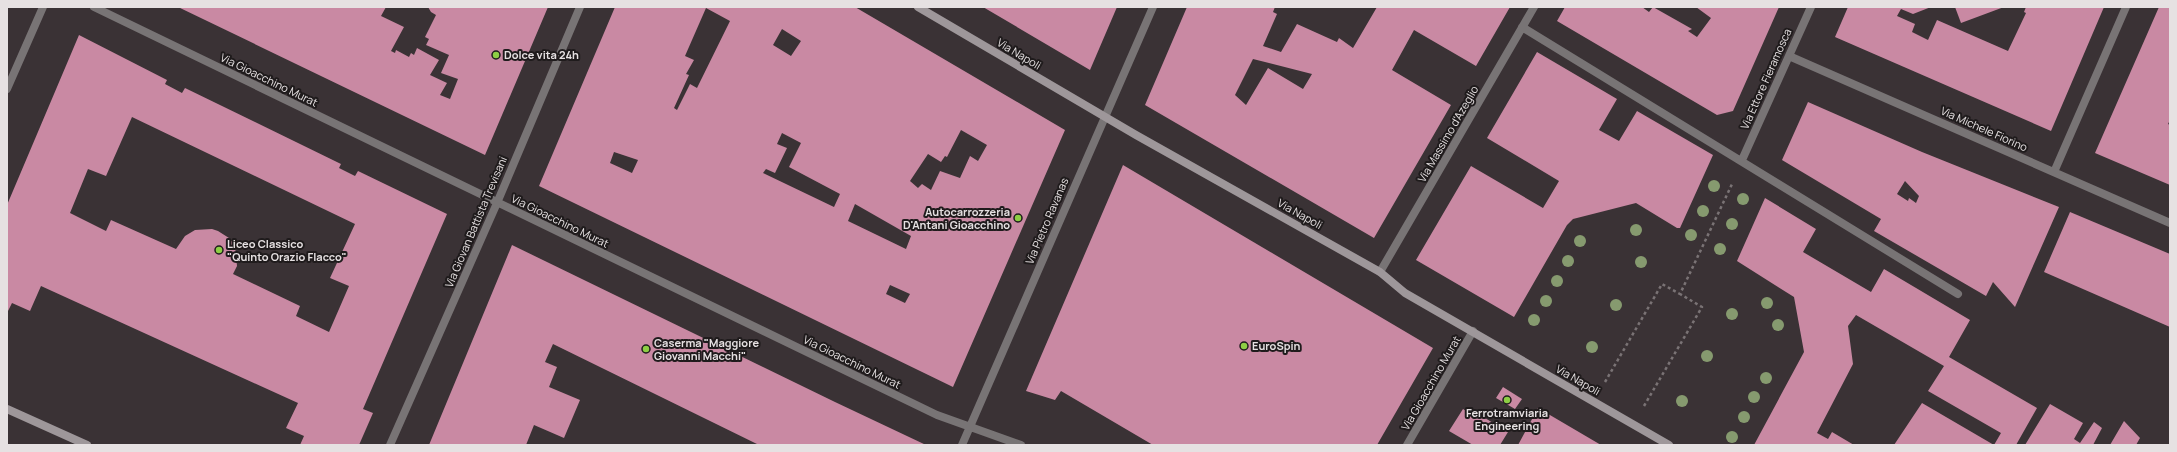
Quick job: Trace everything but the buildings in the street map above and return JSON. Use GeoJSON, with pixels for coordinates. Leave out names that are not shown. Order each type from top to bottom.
{"type":"FeatureCollection","features":[{"type":"Feature","properties":{"kind":"street"},"geometry":{"type":"LineString","coordinates":[[7,89],[43,7]]}},
{"type":"Feature","properties":{"kind":"street","name":"Via Gioacchino Murat"},"geometry":{"type":"LineString","coordinates":[[94,7],[937,415],[969,428],[1021,445]]}},
{"type":"Feature","properties":{"kind":"street","name":"Via Giovan Battista Trevisani"},"geometry":{"type":"LineString","coordinates":[[390,445],[497,203],[580,7]]}},
{"type":"Feature","properties":{"kind":"street","name":"Via Napoli"},"geometry":{"type":"LineString","coordinates":[[918,7],[1105,116],[1380,272],[1405,293],[1669,445]]}},
{"type":"Feature","properties":{"kind":"street","name":"Via Pietro Ravanas"},"geometry":{"type":"LineString","coordinates":[[962,445],[1153,7]]}},
{"type":"Feature","properties":{"kind":"street","name":"Via Massimo d'Azeglio"},"geometry":{"type":"LineString","coordinates":[[1380,272],[1534,7]]}},
{"type":"Feature","properties":{"kind":"street","name":"Via Ettore Fieramosca"},"geometry":{"type":"LineString","coordinates":[[1742,160],[1810,7]]}},
{"type":"Feature","properties":{"kind":"street"},"geometry":{"type":"LineString","coordinates":[[2054,172],[2126,7]]}},
{"type":"Feature","properties":{"kind":"street"},"geometry":{"type":"LineString","coordinates":[[1522,27],[1742,160],[1958,294]]}},
{"type":"Feature","properties":{"kind":"street","name":"Via Michele Fiorino"},"geometry":{"type":"LineString","coordinates":[[1789,56],[2170,223]]}},
{"type":"Feature","properties":{"kind":"street","name":"Via Gioacchino Murat"},"geometry":{"type":"LineString","coordinates":[[1407,445],[1473,332]]}},
{"type":"Feature","properties":{"kind":"street"},"geometry":{"type":"LineString","coordinates":[[7,409],[87,445]]}},
{"type":"Feature","properties":{"kind":"path"},"geometry":{"type":"LineString","coordinates":[[1680,294],[1734,180]]}},
{"type":"Feature","properties":{"kind":"path"},"geometry":{"type":"LineString","coordinates":[[1601,389],[1662,284],[1702,306],[1640,412]]}},
{"type":"Feature","properties":{"kind":"place","name":"Dolce vita 24h"},"geometry":{"type":"Point","coordinates":[496,55]}},
{"type":"Feature","properties":{"kind":"place","name":"Autocarrozzeria D'Antani Gioacchino"},"geometry":{"type":"Point","coordinates":[1018,218]}},
{"type":"Feature","properties":{"kind":"place","name":"Liceo Classico \"Quinto Orazio Flacco\""},"geometry":{"type":"Point","coordinates":[219,250]}},
{"type":"Feature","properties":{"kind":"place","name":"EuroSpin"},"geometry":{"type":"Point","coordinates":[1244,346]}},
{"type":"Feature","properties":{"kind":"place","name":"Caserma \"Maggiore Giovanni Macchi\""},"geometry":{"type":"Point","coordinates":[646,349]}},
{"type":"Feature","properties":{"kind":"place","name":"Ferrotramviaria Engineering"},"geometry":{"type":"Point","coordinates":[1507,400]}}]}
